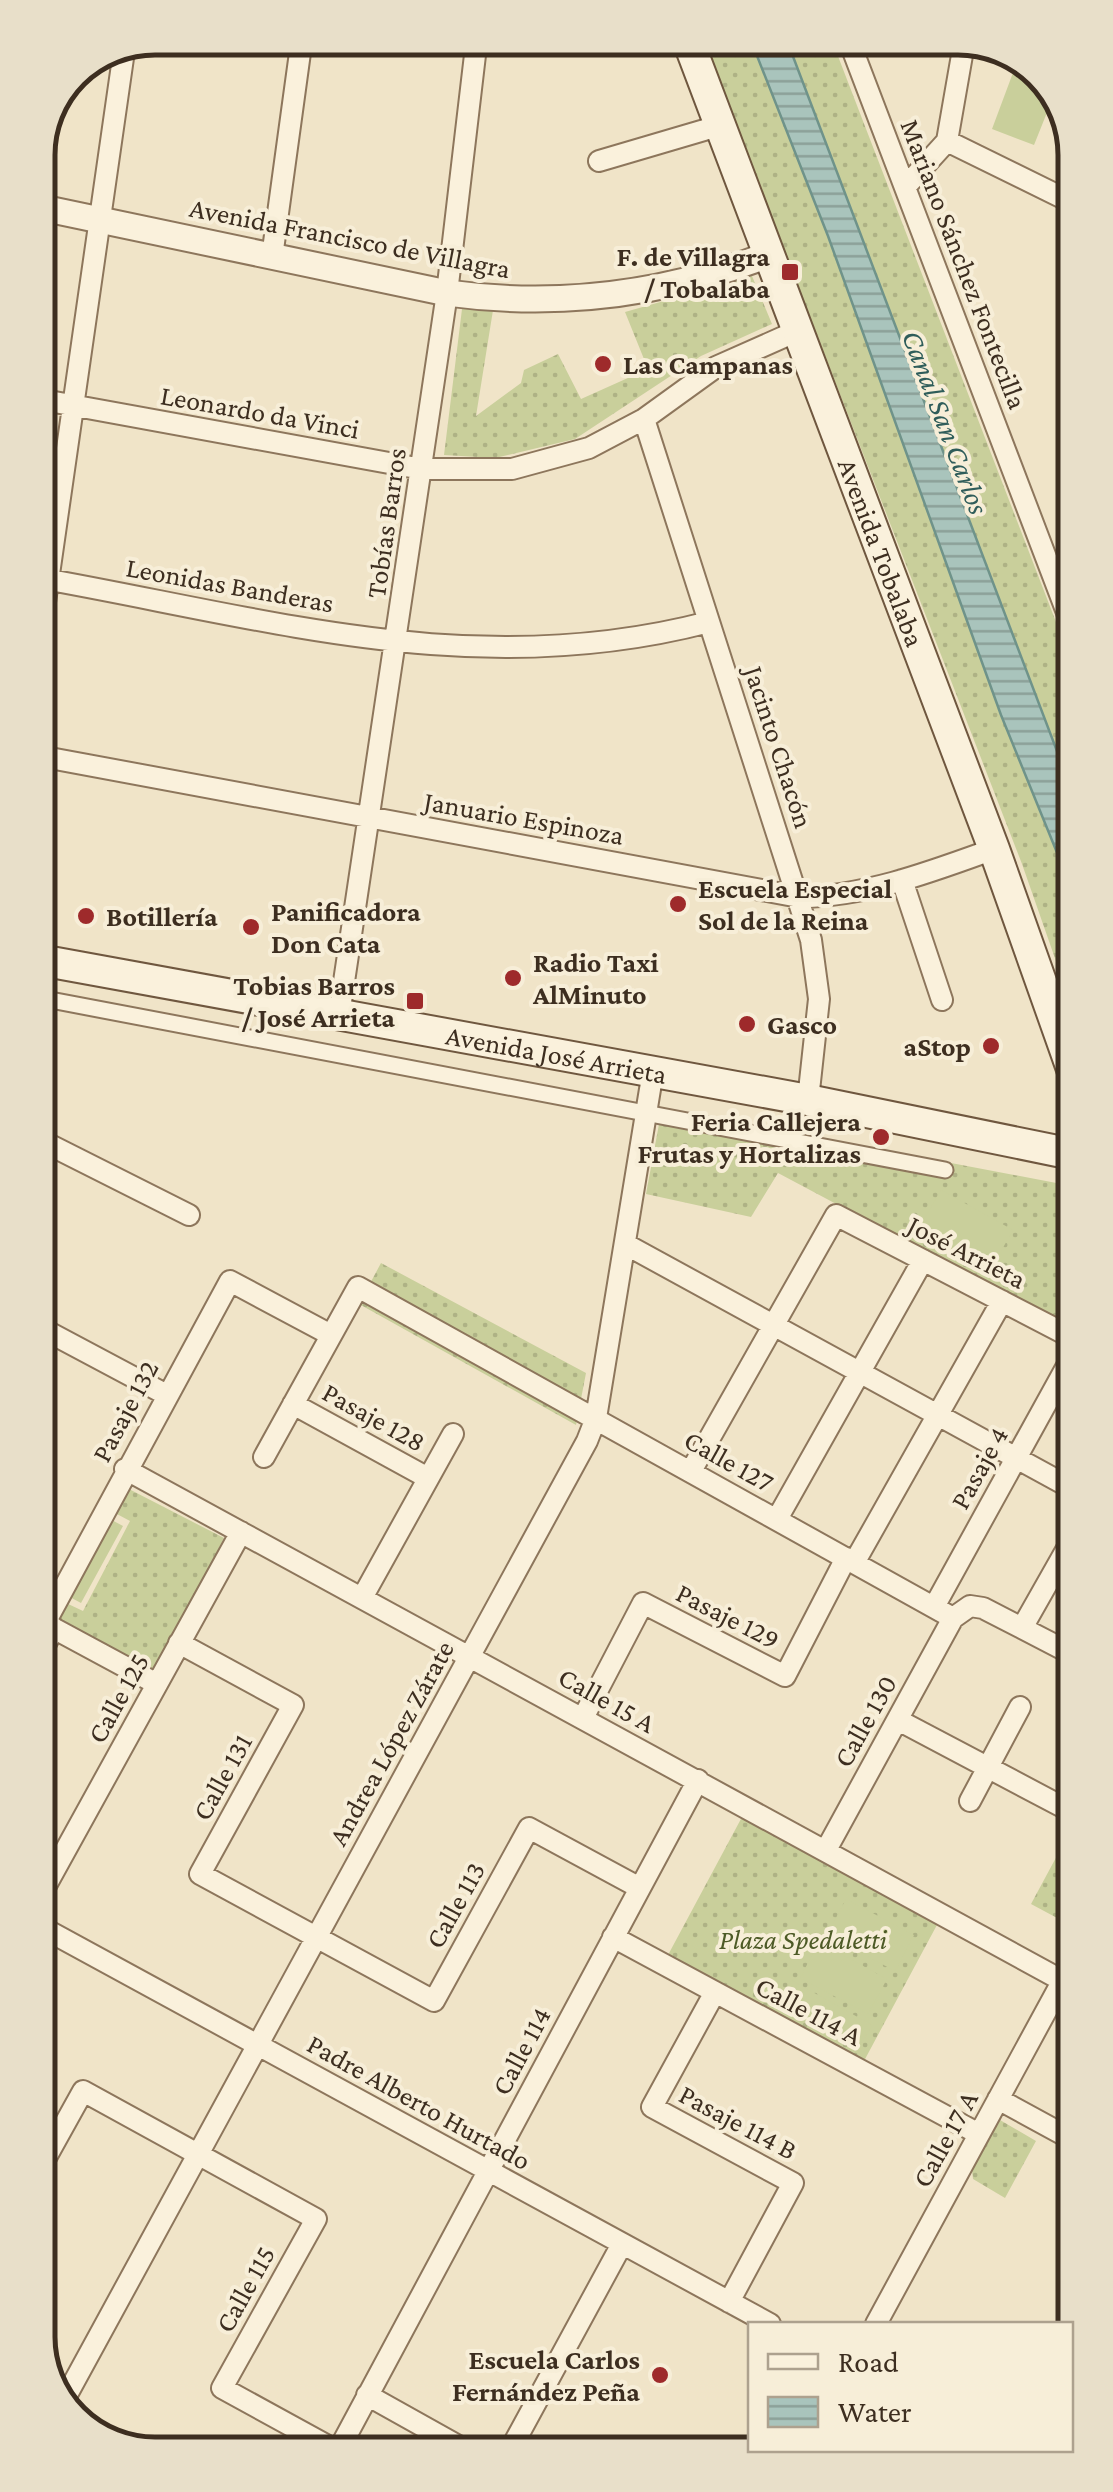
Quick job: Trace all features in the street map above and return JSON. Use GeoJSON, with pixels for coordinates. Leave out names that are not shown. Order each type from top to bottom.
{"type":"FeatureCollection","features":[{"type":"Feature","properties":{"kind":"main road","name":"Avenida Tobalaba"},"geometry":{"type":"LineString","coordinates":[[693,55],[994,849],[1058,1029]]}},
{"type":"Feature","properties":{"kind":"main road","name":"Avenida José Arrieta"},"geometry":{"type":"LineString","coordinates":[[55,963],[808,1100],[1058,1151]]}},
{"type":"Feature","properties":{"kind":"street"},"geometry":{"type":"LineString","coordinates":[[272,256],[300,55]]}},
{"type":"Feature","properties":{"kind":"street","name":"Tobías Barros"},"geometry":{"type":"LineString","coordinates":[[339,1015],[447,293],[475,55]]}},
{"type":"Feature","properties":{"kind":"street","name":"Mariano Sánchez Fontecilla"},"geometry":{"type":"LineString","coordinates":[[855,55],[1058,591]]}},
{"type":"Feature","properties":{"kind":"street"},"geometry":{"type":"LineString","coordinates":[[906,186],[947,140],[968,56]]}},
{"type":"Feature","properties":{"kind":"street"},"geometry":{"type":"LineString","coordinates":[[55,516],[122,61]]}},
{"type":"Feature","properties":{"kind":"street"},"geometry":{"type":"LineString","coordinates":[[599,161],[718,126]]}},
{"type":"Feature","properties":{"kind":"street"},"geometry":{"type":"LineString","coordinates":[[947,140],[1058,196]]}},
{"type":"Feature","properties":{"kind":"street","name":"Avenida Francisco de Villagra"},"geometry":{"type":"LineString","coordinates":[[55,211],[447,293],[536,300],[622,294],[692,281],[768,255]]}},
{"type":"Feature","properties":{"kind":"street","name":"Leonardo da Vinci"},"geometry":{"type":"LineString","coordinates":[[55,402],[422,469],[484,472],[541,463],[589,448],[644,418],[716,367],[798,332]]}},
{"type":"Feature","properties":{"kind":"street","name":"Jacinto Chacón"},"geometry":{"type":"LineString","coordinates":[[644,418],[799,897],[815,958],[819,999],[808,1100]]}},
{"type":"Feature","properties":{"kind":"street","name":"Leonidas Banderas"},"geometry":{"type":"LineString","coordinates":[[55,581],[395,643],[471,650],[546,649],[628,640],[709,622]]}},
{"type":"Feature","properties":{"kind":"street","name":"Januario Espinoza"},"geometry":{"type":"LineString","coordinates":[[55,759],[799,897],[832,896],[902,880],[994,849]]}},
{"type":"Feature","properties":{"kind":"street"},"geometry":{"type":"LineString","coordinates":[[902,880],[942,1000]]}},
{"type":"Feature","properties":{"kind":"street"},"geometry":{"type":"LineString","coordinates":[[55,1001],[944,1170]]}},
{"type":"Feature","properties":{"kind":"street","name":"Andrea López Zárate"},"geometry":{"type":"LineString","coordinates":[[70,2389],[596,1418],[653,1072]]}},
{"type":"Feature","properties":{"kind":"street"},"geometry":{"type":"LineString","coordinates":[[55,1148],[190,1216]]}},
{"type":"Feature","properties":{"kind":"street","name":"José Arrieta"},"geometry":{"type":"LineString","coordinates":[[774,1325],[836,1215],[1058,1331]]}},
{"type":"Feature","properties":{"kind":"street"},"geometry":{"type":"LineString","coordinates":[[625,1244],[1058,1481]]}},
{"type":"Feature","properties":{"kind":"street"},"geometry":{"type":"LineString","coordinates":[[777,1519],[923,1260]]}},
{"type":"Feature","properties":{"kind":"street","name":"Pasaje 132"},"geometry":{"type":"LineString","coordinates":[[55,1608],[165,1394],[230,1280],[331,1335]]}},
{"type":"Feature","properties":{"kind":"street","name":"Calle 127"},"geometry":{"type":"LineString","coordinates":[[358,1286],[944,1613]]}},
{"type":"Feature","properties":{"kind":"street","name":"Pasaje 128"},"geometry":{"type":"LineString","coordinates":[[264,1457],[358,1286]]}},
{"type":"Feature","properties":{"kind":"street","name":"Pasaje 129"},"geometry":{"type":"LineString","coordinates":[[584,1718],[643,1603],[784,1676],[1002,1301]]}},
{"type":"Feature","properties":{"kind":"street"},"geometry":{"type":"LineString","coordinates":[[691,1471],[774,1325]]}},
{"type":"Feature","properties":{"kind":"street"},"geometry":{"type":"LineString","coordinates":[[55,1335],[165,1394]]}},
{"type":"Feature","properties":{"kind":"street","name":"Pasaje 4"},"geometry":{"type":"LineString","coordinates":[[944,1613],[1016,1458],[1058,1381]]}},
{"type":"Feature","properties":{"kind":"street","name":"Pasaje 128"},"geometry":{"type":"LineString","coordinates":[[293,1404],[428,1478]]}},
{"type":"Feature","properties":{"kind":"street","name":"Pasaje 128"},"geometry":{"type":"LineString","coordinates":[[362,1598],[453,1434]]}},
{"type":"Feature","properties":{"kind":"street","name":"Calle 15 A"},"geometry":{"type":"LineString","coordinates":[[125,1469],[1058,1978]]}},
{"type":"Feature","properties":{"kind":"street","name":"Calle 125"},"geometry":{"type":"LineString","coordinates":[[55,1868],[241,1532]]}},
{"type":"Feature","properties":{"kind":"street"},"geometry":{"type":"LineString","coordinates":[[1022,1628],[1058,1564]]}},
{"type":"Feature","properties":{"kind":"street"},"geometry":{"type":"LineString","coordinates":[[944,1613],[970,1606],[983,1608],[1058,1647]]}},
{"type":"Feature","properties":{"kind":"street","name":"Calle 130"},"geometry":{"type":"LineString","coordinates":[[826,1850],[898,1720],[944,1613]]}},
{"type":"Feature","properties":{"kind":"street"},"geometry":{"type":"LineString","coordinates":[[55,1628],[157,1684]]}},
{"type":"Feature","properties":{"kind":"street","name":"Calle 131"},"geometry":{"type":"LineString","coordinates":[[180,1643],[293,1705],[200,1874],[316,1937]]}},
{"type":"Feature","properties":{"kind":"street"},"geometry":{"type":"LineString","coordinates":[[970,1801],[1020,1707]]}},
{"type":"Feature","properties":{"kind":"street"},"geometry":{"type":"LineString","coordinates":[[898,1720],[1058,1805]]}},
{"type":"Feature","properties":{"kind":"street","name":"Calle 114"},"geometry":{"type":"LineString","coordinates":[[345,2437],[698,1780]]}},
{"type":"Feature","properties":{"kind":"street","name":"Calle 113"},"geometry":{"type":"LineString","coordinates":[[316,1937],[434,2001],[529,1828],[640,1888]]}},
{"type":"Feature","properties":{"kind":"street","name":"Padre Alberto Hurtado"},"geometry":{"type":"LineString","coordinates":[[55,1935],[766,2322]]}},
{"type":"Feature","properties":{"kind":"street","name":"Calle 114 A"},"geometry":{"type":"LineString","coordinates":[[614,1937],[980,2134]]}},
{"type":"Feature","properties":{"kind":"street","name":"Pasaje 114 B"},"geometry":{"type":"LineString","coordinates":[[715,1992],[652,2107],[794,2183],[729,2302]]}},
{"type":"Feature","properties":{"kind":"street","name":"Calle 17 A"},"geometry":{"type":"LineString","coordinates":[[877,2322],[998,2100],[1058,2002]]}},
{"type":"Feature","properties":{"kind":"street"},"geometry":{"type":"LineString","coordinates":[[55,2141],[83,2091],[198,2154]]}},
{"type":"Feature","properties":{"kind":"street"},"geometry":{"type":"LineString","coordinates":[[998,2100],[1058,2132]]}},
{"type":"Feature","properties":{"kind":"street","name":"Calle 115"},"geometry":{"type":"LineString","coordinates":[[198,2154],[316,2220],[222,2388],[310,2437]]}},
{"type":"Feature","properties":{"kind":"street"},"geometry":{"type":"LineString","coordinates":[[517,2437],[622,2244]]}},
{"type":"Feature","properties":{"kind":"street"},"geometry":{"type":"LineString","coordinates":[[367,2396],[442,2437]]}},
{"type":"Feature","properties":{"kind":"green space"},"geometry":{"type":"Polygon","coordinates":[[[709,55],[757,55],[828,236],[1001,715],[1058,855],[1058,967],[1022,864],[709,55]]]}},
{"type":"Feature","properties":{"kind":"green space"},"geometry":{"type":"Polygon","coordinates":[[[792,55],[838,55],[1058,627],[1058,754],[792,55]]]}},
{"type":"Feature","properties":{"kind":"green space"},"geometry":{"type":"Polygon","coordinates":[[[1013,72],[1029,84],[1048,111],[1034,145],[992,129],[1013,72]]]}},
{"type":"Feature","properties":{"kind":"green space"},"geometry":{"type":"Polygon","coordinates":[[[752,276],[772,324],[701,356],[575,439],[495,458],[444,455],[462,309],[494,304],[476,416],[521,383],[524,370],[558,354],[581,399],[648,369],[625,312],[752,276]]]}},
{"type":"Feature","properties":{"kind":"green space"},"geometry":{"type":"Polygon","coordinates":[[[662,1108],[1058,1183],[1058,1322],[778,1173],[751,1217],[646,1194],[662,1108]]]}},
{"type":"Feature","properties":{"kind":"green space"},"geometry":{"type":"Polygon","coordinates":[[[941,1190],[1013,1230],[987,1276],[915,1235],[941,1190]]]}},
{"type":"Feature","properties":{"kind":"green space"},"geometry":{"type":"Polygon","coordinates":[[[381,1263],[586,1373],[576,1425],[359,1304],[381,1263]]]}},
{"type":"Feature","properties":{"kind":"green space"},"geometry":{"type":"Polygon","coordinates":[[[127,1488],[224,1538],[154,1674],[55,1623],[64,1602],[83,1611],[130,1521],[115,1513],[127,1488]]]}},
{"type":"Feature","properties":{"kind":"green space"},"geometry":{"type":"Polygon","coordinates":[[[108,1518],[123,1526],[81,1603],[66,1595],[108,1518]]]}},
{"type":"Feature","properties":{"kind":"green space","name":"Plaza Spedaletti"},"geometry":{"type":"Polygon","coordinates":[[[742,1817],[938,1923],[864,2061],[668,1955],[742,1817]]]}},
{"type":"Feature","properties":{"kind":"green space"},"geometry":{"type":"Polygon","coordinates":[[[1058,1854],[1058,1918],[1031,1904],[1058,1854]]]}},
{"type":"Feature","properties":{"kind":"green space"},"geometry":{"type":"Polygon","coordinates":[[[846,1899],[914,1935],[895,1971],[827,1935],[846,1899]]]}},
{"type":"Feature","properties":{"kind":"green space"},"geometry":{"type":"Polygon","coordinates":[[[819,1942],[887,1979],[868,2014],[800,1978],[819,1942]]]}},
{"type":"Feature","properties":{"kind":"green space"},"geometry":{"type":"Polygon","coordinates":[[[791,1980],[872,2025],[859,2048],[778,2003],[791,1980]]]}},
{"type":"Feature","properties":{"kind":"green space"},"geometry":{"type":"Polygon","coordinates":[[[1000,2120],[1036,2141],[1005,2198],[973,2179],[972,2170],[1000,2120]]]}},
{"type":"Feature","properties":{"kind":"water"},"geometry":{"type":"Polygon","coordinates":[[[757,55],[792,55],[1058,754],[1058,855],[1001,715],[828,236],[757,55]]]}},
{"type":"Feature","properties":{"kind":"place","name":"F. de Villagra / Tobalaba"},"geometry":{"type":"Point","coordinates":[790,272]}},
{"type":"Feature","properties":{"kind":"place","name":"Las Campanas"},"geometry":{"type":"Point","coordinates":[603,364]}},
{"type":"Feature","properties":{"kind":"place","name":"Escuela Especial Sol de la Reina"},"geometry":{"type":"Point","coordinates":[678,904]}},
{"type":"Feature","properties":{"kind":"place","name":"Botillería"},"geometry":{"type":"Point","coordinates":[86,916]}},
{"type":"Feature","properties":{"kind":"place","name":"Panificadora Don Cata"},"geometry":{"type":"Point","coordinates":[251,927]}},
{"type":"Feature","properties":{"kind":"place","name":"Radio Taxi AlMinuto"},"geometry":{"type":"Point","coordinates":[513,978]}},
{"type":"Feature","properties":{"kind":"place","name":"Tobias Barros / José Arrieta"},"geometry":{"type":"Point","coordinates":[415,1001]}},
{"type":"Feature","properties":{"kind":"place","name":"Gasco"},"geometry":{"type":"Point","coordinates":[747,1024]}},
{"type":"Feature","properties":{"kind":"place","name":"aStop"},"geometry":{"type":"Point","coordinates":[991,1046]}},
{"type":"Feature","properties":{"kind":"place","name":"Feria Callejera Frutas y Hortalizas"},"geometry":{"type":"Point","coordinates":[881,1137]}},
{"type":"Feature","properties":{"kind":"place","name":"Escuela Carlos Fernández Peña"},"geometry":{"type":"Point","coordinates":[660,2375]}},
{"type":"Feature","properties":{"kind":"water label","name":"Canal San Carlos"},"geometry":{"type":"Point","coordinates":[946,422]}}]}
